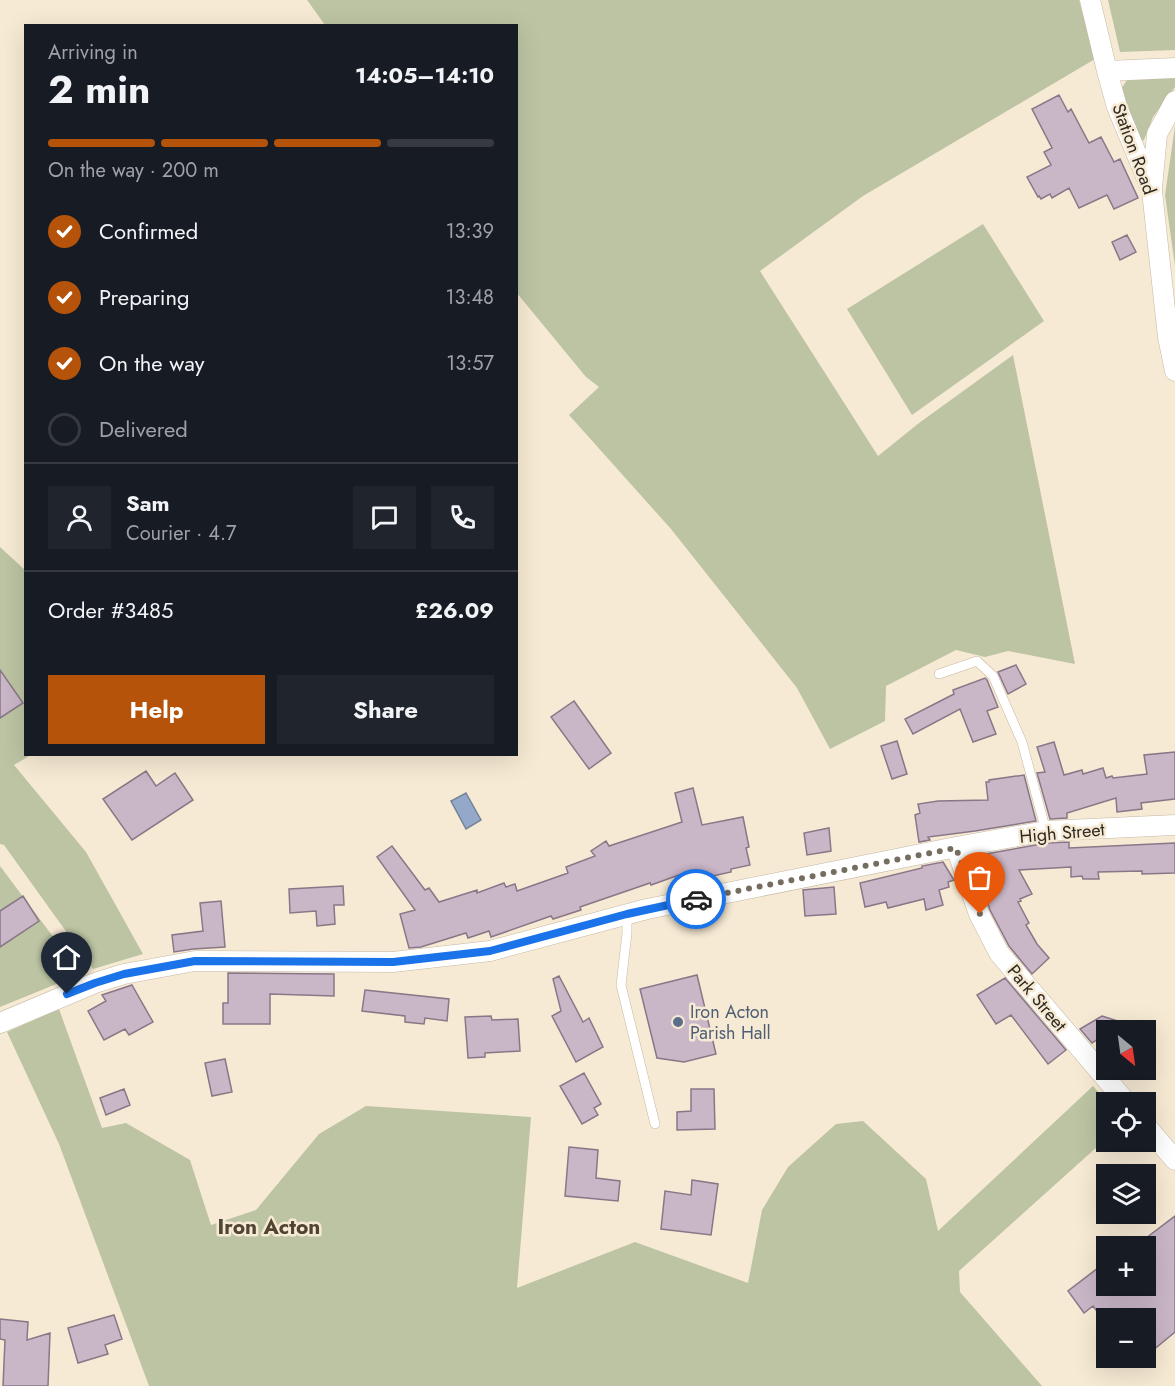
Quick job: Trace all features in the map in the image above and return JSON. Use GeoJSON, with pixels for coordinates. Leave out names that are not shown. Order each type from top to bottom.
{"type":"FeatureCollection","features":[{"type":"Feature","properties":{"kind":"street","name":"Station Road"},"geometry":{"type":"LineString","coordinates":[[1090,0],[1117,106],[1152,190],[1168,337],[1175,371]]}},
{"type":"Feature","properties":{"kind":"street"},"geometry":{"type":"LineString","coordinates":[[1107,71],[1175,68]]}},
{"type":"Feature","properties":{"kind":"street"},"geometry":{"type":"LineString","coordinates":[[1152,190],[1157,134],[1175,101]]}},
{"type":"Feature","properties":{"kind":"street","name":"High Street"},"geometry":{"type":"LineString","coordinates":[[0,1023],[95,983],[124,974],[195,961],[393,962],[490,951],[627,914],[1046,831],[1175,825]]}},
{"type":"Feature","properties":{"kind":"street","name":"Park Street"},"geometry":{"type":"LineString","coordinates":[[956,848],[980,914],[999,953],[1117,1092]]}},
{"type":"Feature","properties":{"kind":"street"},"geometry":{"type":"LineString","coordinates":[[1156,1138],[1175,1160]]}},
{"type":"Feature","properties":{"kind":"lane"},"geometry":{"type":"LineString","coordinates":[[939,674],[977,661],[993,676],[1022,742],[1046,831]]}},
{"type":"Feature","properties":{"kind":"lane"},"geometry":{"type":"LineString","coordinates":[[627,914],[621,985],[655,1124]]}},
{"type":"Feature","properties":{"kind":"green space"},"geometry":{"type":"Polygon","coordinates":[[[307,0],[1079,0],[1095,59],[863,196],[760,271],[878,456],[919,423],[1013,355],[1075,664],[1008,651],[985,657],[956,650],[886,686],[885,721],[830,749],[797,688],[671,529],[569,415],[599,387],[586,377],[518,294],[518,24],[324,24],[307,0]]]}},
{"type":"Feature","properties":{"kind":"green space"},"geometry":{"type":"Polygon","coordinates":[[[1108,0],[1175,0],[1175,50],[1120,52],[1108,0]]]}},
{"type":"Feature","properties":{"kind":"green space"},"geometry":{"type":"Polygon","coordinates":[[[1130,76],[1175,77],[1175,87],[1153,117],[1144,140],[1139,142],[1121,89],[1130,76]]]}},
{"type":"Feature","properties":{"kind":"green space"},"geometry":{"type":"Polygon","coordinates":[[[1175,126],[1175,266],[1165,195],[1175,126]]]}},
{"type":"Feature","properties":{"kind":"green space"},"geometry":{"type":"Polygon","coordinates":[[[983,224],[1044,321],[912,415],[847,309],[983,224]]]}},
{"type":"Feature","properties":{"kind":"green space"},"geometry":{"type":"Polygon","coordinates":[[[0,547],[24,569],[24,756],[29,756],[14,765],[86,852],[143,954],[93,969],[4,845],[0,844],[0,547]]]}},
{"type":"Feature","properties":{"kind":"green space"},"geometry":{"type":"Polygon","coordinates":[[[0,866],[81,974],[0,1007],[0,866]]]}},
{"type":"Feature","properties":{"kind":"green space"},"geometry":{"type":"Polygon","coordinates":[[[59,1009],[102,1128],[126,1123],[190,1160],[211,1225],[256,1210],[319,1134],[366,1106],[531,1117],[517,1288],[635,1242],[748,1283],[762,1210],[788,1167],[836,1124],[863,1121],[926,1179],[938,1231],[1093,1086],[1098,1092],[1096,1092],[1096,1148],[959,1271],[960,1292],[1042,1386],[149,1386],[59,1144],[7,1032],[59,1009]]]}},
{"type":"Feature","properties":{"kind":"water"},"geometry":{"type":"Polygon","coordinates":[[[466,793],[481,820],[466,829],[451,801],[466,793]]]}},
{"type":"Feature","properties":{"kind":"building"},"geometry":{"type":"Polygon","coordinates":[[[1059,95],[1068,112],[1071,109],[1089,143],[1101,137],[1114,162],[1120,159],[1138,198],[1114,209],[1107,195],[1079,208],[1069,188],[1052,198],[1050,194],[1041,199],[1038,197],[1027,177],[1051,165],[1044,152],[1052,148],[1032,109],[1059,95]]]}},
{"type":"Feature","properties":{"kind":"building"},"geometry":{"type":"Polygon","coordinates":[[[1127,235],[1136,252],[1120,260],[1112,242],[1127,235]]]}},
{"type":"Feature","properties":{"kind":"building"},"geometry":{"type":"Polygon","coordinates":[[[1016,665],[1026,684],[1008,694],[998,672],[1016,665]]]}},
{"type":"Feature","properties":{"kind":"building"},"geometry":{"type":"Polygon","coordinates":[[[0,670],[23,703],[0,718],[0,670]]]}},
{"type":"Feature","properties":{"kind":"building"},"geometry":{"type":"Polygon","coordinates":[[[985,678],[998,707],[987,711],[996,734],[973,742],[960,709],[913,734],[905,719],[954,694],[953,690],[985,678]]]}},
{"type":"Feature","properties":{"kind":"building"},"geometry":{"type":"Polygon","coordinates":[[[574,701],[611,753],[589,769],[551,717],[574,701]]]}},
{"type":"Feature","properties":{"kind":"building"},"geometry":{"type":"Polygon","coordinates":[[[897,741],[907,774],[892,779],[881,746],[897,741]]]}},
{"type":"Feature","properties":{"kind":"building"},"geometry":{"type":"Polygon","coordinates":[[[1054,742],[1064,775],[1082,770],[1083,774],[1103,768],[1106,778],[1147,774],[1144,755],[1175,752],[1175,799],[1141,803],[1142,809],[1117,812],[1116,798],[1067,813],[1067,818],[1050,819],[1037,773],[1045,772],[1037,747],[1054,742]]]}},
{"type":"Feature","properties":{"kind":"building"},"geometry":{"type":"Polygon","coordinates":[[[146,771],[156,786],[175,773],[193,800],[132,840],[103,799],[146,771]]]}},
{"type":"Feature","properties":{"kind":"building"},"geometry":{"type":"Polygon","coordinates":[[[1024,775],[1036,821],[928,837],[930,840],[919,842],[915,815],[920,813],[918,804],[938,801],[988,800],[986,782],[1024,775]]]}},
{"type":"Feature","properties":{"kind":"building"},"geometry":{"type":"Polygon","coordinates":[[[693,788],[702,825],[743,817],[750,865],[708,877],[707,873],[680,879],[679,875],[651,885],[650,883],[580,907],[581,910],[553,919],[551,916],[491,937],[489,931],[468,938],[466,933],[421,947],[409,948],[400,914],[415,910],[377,857],[392,846],[425,890],[429,888],[439,902],[477,890],[477,893],[504,883],[506,887],[515,884],[517,891],[568,873],[566,867],[595,856],[591,851],[606,841],[609,846],[682,822],[675,793],[693,788]]]}},
{"type":"Feature","properties":{"kind":"building"},"geometry":{"type":"Polygon","coordinates":[[[829,828],[831,851],[807,855],[804,833],[829,828]]]}},
{"type":"Feature","properties":{"kind":"building"},"geometry":{"type":"Polygon","coordinates":[[[1069,842],[1069,848],[1175,843],[1175,873],[1098,872],[1099,879],[1083,879],[1082,876],[1071,877],[1071,867],[1019,870],[1032,894],[1018,902],[1029,923],[1026,925],[1037,944],[1049,958],[1032,974],[1009,946],[990,910],[974,862],[982,860],[980,855],[1047,843],[1069,842]]]}},
{"type":"Feature","properties":{"kind":"building"},"geometry":{"type":"Polygon","coordinates":[[[943,862],[954,880],[948,882],[949,887],[939,890],[943,905],[926,910],[924,899],[888,908],[886,902],[865,907],[860,883],[943,862]]]}},
{"type":"Feature","properties":{"kind":"building"},"geometry":{"type":"Polygon","coordinates":[[[343,886],[344,905],[334,905],[335,924],[317,926],[316,911],[290,913],[289,889],[343,886]]]}},
{"type":"Feature","properties":{"kind":"building"},"geometry":{"type":"Polygon","coordinates":[[[834,887],[836,914],[805,916],[803,890],[834,887]]]}},
{"type":"Feature","properties":{"kind":"building"},"geometry":{"type":"Polygon","coordinates":[[[23,896],[39,921],[0,947],[0,911],[23,896]]]}},
{"type":"Feature","properties":{"kind":"building"},"geometry":{"type":"Polygon","coordinates":[[[221,901],[225,947],[174,952],[172,935],[203,931],[200,903],[221,901]]]}},
{"type":"Feature","properties":{"kind":"building"},"geometry":{"type":"Polygon","coordinates":[[[228,973],[334,974],[334,996],[270,994],[270,1024],[223,1024],[223,1003],[228,1003],[228,973]]]}},
{"type":"Feature","properties":{"kind":"building","name":"Iron Acton Parish Hall"},"geometry":{"type":"Polygon","coordinates":[[[697,975],[716,1054],[684,1062],[657,1058],[640,989],[697,975]]]}},
{"type":"Feature","properties":{"kind":"building"},"geometry":{"type":"Polygon","coordinates":[[[559,976],[583,1022],[589,1018],[603,1047],[576,1062],[552,1016],[561,1011],[553,979],[559,976]]]}},
{"type":"Feature","properties":{"kind":"building"},"geometry":{"type":"Polygon","coordinates":[[[1005,978],[1066,1050],[1048,1064],[1011,1015],[996,1024],[977,995],[1005,978]]]}},
{"type":"Feature","properties":{"kind":"building"},"geometry":{"type":"Polygon","coordinates":[[[132,985],[153,1022],[129,1035],[125,1029],[104,1040],[88,1011],[106,1001],[102,995],[132,985]]]}},
{"type":"Feature","properties":{"kind":"building"},"geometry":{"type":"Polygon","coordinates":[[[365,990],[449,999],[447,1021],[425,1018],[424,1024],[405,1022],[405,1016],[362,1011],[365,990]]]}},
{"type":"Feature","properties":{"kind":"building"},"geometry":{"type":"Polygon","coordinates":[[[491,1016],[492,1020],[518,1019],[520,1051],[485,1053],[485,1057],[468,1058],[465,1017],[491,1016]]]}},
{"type":"Feature","properties":{"kind":"building"},"geometry":{"type":"Polygon","coordinates":[[[1102,1016],[1115,1020],[1096,1020],[1096,1040],[1092,1043],[1080,1029],[1102,1016]]]}},
{"type":"Feature","properties":{"kind":"building"},"geometry":{"type":"Polygon","coordinates":[[[225,1059],[232,1092],[212,1096],[205,1063],[225,1059]]]}},
{"type":"Feature","properties":{"kind":"building"},"geometry":{"type":"Polygon","coordinates":[[[584,1073],[601,1104],[594,1108],[598,1115],[582,1124],[560,1086],[584,1073]]]}},
{"type":"Feature","properties":{"kind":"building"},"geometry":{"type":"Polygon","coordinates":[[[124,1089],[130,1105],[106,1115],[100,1098],[124,1089]]]}},
{"type":"Feature","properties":{"kind":"building"},"geometry":{"type":"Polygon","coordinates":[[[691,1089],[714,1089],[715,1129],[677,1130],[677,1112],[691,1111],[691,1089]]]}},
{"type":"Feature","properties":{"kind":"building"},"geometry":{"type":"Polygon","coordinates":[[[569,1147],[598,1150],[596,1178],[620,1181],[618,1201],[565,1196],[569,1147]]]}},
{"type":"Feature","properties":{"kind":"building"},"geometry":{"type":"Polygon","coordinates":[[[692,1180],[718,1184],[711,1235],[661,1229],[665,1191],[691,1195],[692,1180]]]}},
{"type":"Feature","properties":{"kind":"building"},"geometry":{"type":"Polygon","coordinates":[[[1175,1216],[1175,1332],[1156,1348],[1156,1308],[1096,1308],[1096,1310],[1093,1306],[1084,1313],[1068,1291],[1096,1269],[1096,1296],[1156,1296],[1156,1236],[1149,1236],[1175,1216]]]}},
{"type":"Feature","properties":{"kind":"building"},"geometry":{"type":"Polygon","coordinates":[[[114,1315],[122,1339],[105,1345],[108,1354],[78,1363],[68,1328],[114,1315]]]}},
{"type":"Feature","properties":{"kind":"building"},"geometry":{"type":"Polygon","coordinates":[[[0,1319],[28,1322],[27,1340],[50,1333],[48,1386],[3,1386],[5,1340],[0,1339],[0,1319]]]}},
{"type":"Feature","properties":{"kind":"way so far"},"geometry":{"type":"LineString","coordinates":[[696,899],[956,848],[980,914]]}},
{"type":"Feature","properties":{"kind":"place","name":"Iron Acton Parish Hall"},"geometry":{"type":"Point","coordinates":[678,1022]}},
{"type":"Feature","properties":{"kind":"district","name":"Iron Acton"},"geometry":{"type":"Point","coordinates":[269,1227]}},
{"type":"Feature","properties":{"kind":"route"},"geometry":{"type":"LineString","coordinates":[[67,994],[124,974],[195,961],[393,962],[490,951],[627,914],[696,899]]}}]}
